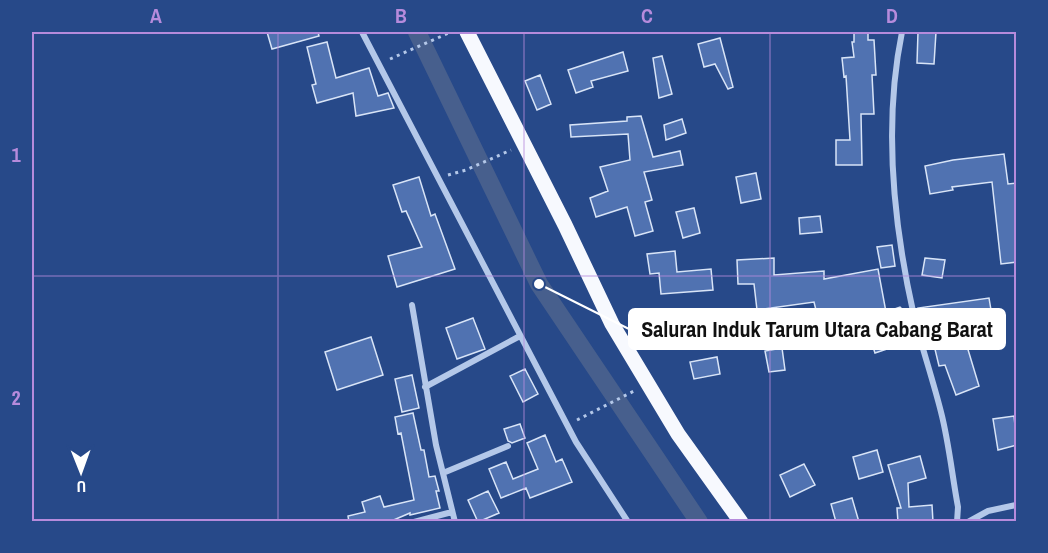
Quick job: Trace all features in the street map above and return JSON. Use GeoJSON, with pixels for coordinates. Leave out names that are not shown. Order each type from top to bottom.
{"type":"FeatureCollection","features":[{"type":"Feature","properties":{"kind":"main road"},"geometry":{"type":"LineString","coordinates":[[467,32],[612,324],[678,434],[741,522]]}},
{"type":"Feature","properties":{"kind":"street"},"geometry":{"type":"LineString","coordinates":[[362,32],[380,62],[437,178],[543,375],[576,442],[628,522]]}},
{"type":"Feature","properties":{"kind":"street"},"geometry":{"type":"LineString","coordinates":[[902,32],[892,91],[891,133],[898,224],[915,318],[942,415],[958,507],[957,522]]}},
{"type":"Feature","properties":{"kind":"street"},"geometry":{"type":"LineString","coordinates":[[412,305],[425,387],[454,522]]}},
{"type":"Feature","properties":{"kind":"street"},"geometry":{"type":"LineString","coordinates":[[425,387],[520,336]]}},
{"type":"Feature","properties":{"kind":"street"},"geometry":{"type":"LineString","coordinates":[[442,473],[508,446]]}},
{"type":"Feature","properties":{"kind":"street"},"geometry":{"type":"LineString","coordinates":[[968,522],[988,511],[1017,505]]}},
{"type":"Feature","properties":{"kind":"street"},"geometry":{"type":"LineString","coordinates":[[414,522],[452,512]]}},
{"type":"Feature","properties":{"kind":"path"},"geometry":{"type":"LineString","coordinates":[[402,54],[448,33]]}},
{"type":"Feature","properties":{"kind":"path"},"geometry":{"type":"LineString","coordinates":[[437,178],[466,170],[514,149]]}},
{"type":"Feature","properties":{"kind":"path"},"geometry":{"type":"LineString","coordinates":[[589,414],[628,394]]}},
{"type":"Feature","properties":{"kind":"building"},"geometry":{"type":"Polygon","coordinates":[[[267,32],[318,32],[319,36],[272,49],[267,32]]]}},
{"type":"Feature","properties":{"kind":"building"},"geometry":{"type":"Polygon","coordinates":[[[854,32],[868,32],[868,40],[874,40],[876,75],[872,75],[874,114],[861,114],[862,165],[836,165],[836,140],[850,140],[846,76],[844,77],[842,58],[854,57],[852,42],[854,42],[854,32]]]}},
{"type":"Feature","properties":{"kind":"building"},"geometry":{"type":"Polygon","coordinates":[[[918,32],[936,32],[934,64],[917,63],[918,32]]]}},
{"type":"Feature","properties":{"kind":"building"},"geometry":{"type":"Polygon","coordinates":[[[720,38],[733,87],[728,89],[715,64],[704,67],[698,44],[720,38]]]}},
{"type":"Feature","properties":{"kind":"building"},"geometry":{"type":"Polygon","coordinates":[[[327,42],[336,78],[369,68],[378,96],[388,93],[394,108],[356,116],[353,93],[317,103],[312,85],[316,84],[307,47],[327,42]]]}},
{"type":"Feature","properties":{"kind":"building"},"geometry":{"type":"Polygon","coordinates":[[[623,52],[628,71],[591,81],[593,87],[576,93],[568,70],[623,52]]]}},
{"type":"Feature","properties":{"kind":"building"},"geometry":{"type":"Polygon","coordinates":[[[662,56],[672,94],[659,98],[653,58],[662,56]]]}},
{"type":"Feature","properties":{"kind":"building"},"geometry":{"type":"Polygon","coordinates":[[[540,75],[551,104],[537,110],[525,81],[540,75]]]}},
{"type":"Feature","properties":{"kind":"building"},"geometry":{"type":"Polygon","coordinates":[[[641,116],[653,157],[680,151],[683,165],[644,172],[652,200],[645,202],[653,231],[635,236],[627,207],[596,217],[590,198],[608,191],[600,167],[630,160],[628,134],[571,137],[570,125],[627,121],[627,117],[641,116]]]}},
{"type":"Feature","properties":{"kind":"building"},"geometry":{"type":"Polygon","coordinates":[[[682,119],[686,133],[666,140],[664,125],[682,119]]]}},
{"type":"Feature","properties":{"kind":"building"},"geometry":{"type":"Polygon","coordinates":[[[1004,154],[1008,184],[1017,183],[1017,262],[1001,264],[992,182],[952,187],[953,190],[930,194],[925,166],[1004,154]]]}},
{"type":"Feature","properties":{"kind":"building"},"geometry":{"type":"Polygon","coordinates":[[[756,173],[761,199],[741,203],[736,177],[756,173]]]}},
{"type":"Feature","properties":{"kind":"building"},"geometry":{"type":"Polygon","coordinates":[[[419,177],[431,216],[435,214],[455,269],[397,287],[388,256],[422,247],[406,211],[402,212],[393,185],[419,177]]]}},
{"type":"Feature","properties":{"kind":"building"},"geometry":{"type":"Polygon","coordinates":[[[694,208],[700,233],[683,238],[676,212],[694,208]]]}},
{"type":"Feature","properties":{"kind":"building"},"geometry":{"type":"Polygon","coordinates":[[[820,216],[822,232],[800,234],[799,218],[820,216]]]}},
{"type":"Feature","properties":{"kind":"building"},"geometry":{"type":"Polygon","coordinates":[[[892,245],[895,266],[881,268],[877,247],[892,245]]]}},
{"type":"Feature","properties":{"kind":"building"},"geometry":{"type":"Polygon","coordinates":[[[675,251],[677,272],[711,269],[713,290],[661,294],[659,273],[650,274],[647,254],[675,251]]]}},
{"type":"Feature","properties":{"kind":"building"},"geometry":{"type":"Polygon","coordinates":[[[774,258],[774,275],[824,271],[824,279],[878,269],[886,312],[900,307],[903,310],[908,342],[875,353],[867,328],[830,336],[826,316],[818,318],[814,302],[757,310],[754,284],[738,284],[737,260],[774,258]]]}},
{"type":"Feature","properties":{"kind":"building"},"geometry":{"type":"Polygon","coordinates":[[[925,258],[945,260],[942,278],[922,275],[925,258]]]}},
{"type":"Feature","properties":{"kind":"building"},"geometry":{"type":"Polygon","coordinates":[[[989,298],[994,328],[963,333],[979,386],[956,395],[945,365],[939,366],[934,345],[928,346],[918,308],[989,298]]]}},
{"type":"Feature","properties":{"kind":"building"},"geometry":{"type":"Polygon","coordinates":[[[473,318],[485,349],[457,359],[446,328],[473,318]]]}},
{"type":"Feature","properties":{"kind":"building"},"geometry":{"type":"Polygon","coordinates":[[[371,337],[383,375],[337,390],[325,352],[371,337]]]}},
{"type":"Feature","properties":{"kind":"building"},"geometry":{"type":"Polygon","coordinates":[[[782,348],[785,370],[769,372],[765,351],[782,348]]]}},
{"type":"Feature","properties":{"kind":"building"},"geometry":{"type":"Polygon","coordinates":[[[717,357],[720,374],[694,379],[690,362],[717,357]]]}},
{"type":"Feature","properties":{"kind":"building"},"geometry":{"type":"Polygon","coordinates":[[[525,369],[538,394],[523,402],[510,376],[525,369]]]}},
{"type":"Feature","properties":{"kind":"building"},"geometry":{"type":"Polygon","coordinates":[[[412,375],[419,408],[402,412],[395,379],[412,375]]]}},
{"type":"Feature","properties":{"kind":"building"},"geometry":{"type":"Polygon","coordinates":[[[413,413],[429,477],[435,476],[440,508],[410,515],[410,513],[389,522],[349,522],[348,516],[365,512],[362,502],[380,496],[384,507],[414,500],[401,433],[398,434],[395,417],[413,413]]]}},
{"type":"Feature","properties":{"kind":"building"},"geometry":{"type":"Polygon","coordinates":[[[1014,416],[1017,445],[998,450],[993,419],[1014,416]]]}},
{"type":"Feature","properties":{"kind":"building"},"geometry":{"type":"Polygon","coordinates":[[[520,424],[525,438],[512,443],[508,441],[504,429],[520,424]]]}},
{"type":"Feature","properties":{"kind":"building"},"geometry":{"type":"Polygon","coordinates":[[[545,435],[556,462],[562,459],[572,482],[530,498],[526,488],[501,498],[489,469],[506,462],[513,479],[538,469],[527,443],[545,435]]]}},
{"type":"Feature","properties":{"kind":"building"},"geometry":{"type":"Polygon","coordinates":[[[877,450],[883,472],[859,479],[853,457],[877,450]]]}},
{"type":"Feature","properties":{"kind":"building"},"geometry":{"type":"Polygon","coordinates":[[[920,456],[926,478],[908,483],[909,507],[932,505],[933,522],[898,522],[897,508],[901,508],[888,465],[920,456]]]}},
{"type":"Feature","properties":{"kind":"building"},"geometry":{"type":"Polygon","coordinates":[[[804,464],[815,485],[790,497],[780,475],[804,464]]]}},
{"type":"Feature","properties":{"kind":"building"},"geometry":{"type":"Polygon","coordinates":[[[488,491],[499,513],[478,522],[468,500],[488,491]]]}},
{"type":"Feature","properties":{"kind":"building"},"geometry":{"type":"Polygon","coordinates":[[[852,498],[859,522],[836,522],[831,504],[852,498]]]}},
{"type":"Feature","properties":{"kind":"waterway"},"geometry":{"type":"LineString","coordinates":[[417,32],[539,284],[699,522]]}},
{"type":"Feature","properties":{"kind":"place","name":"Saluran Induk Tarum Utara Cabang Barat"},"geometry":{"type":"Point","coordinates":[539,284]}}]}
